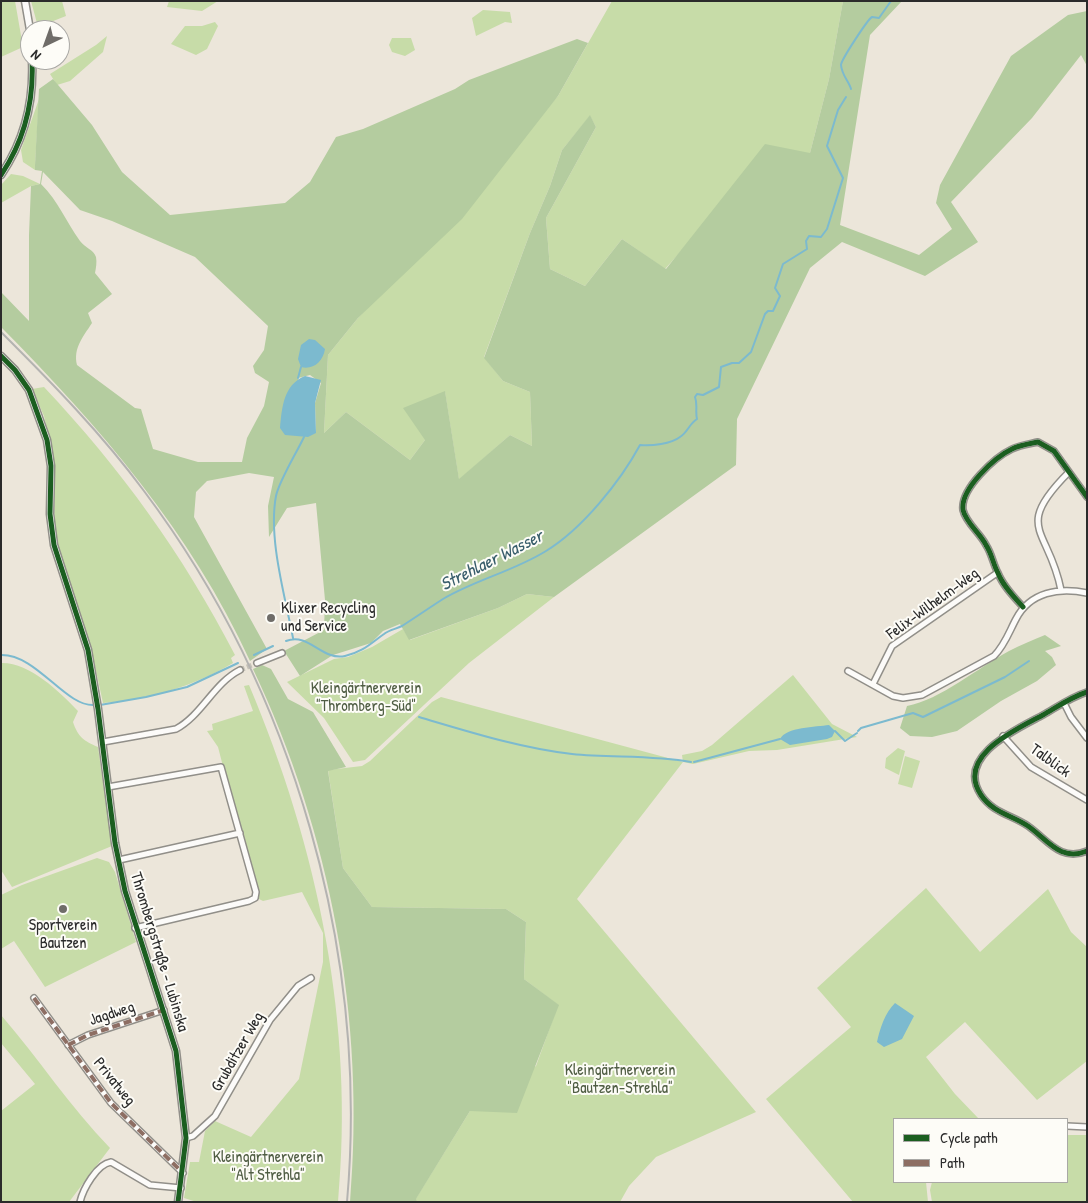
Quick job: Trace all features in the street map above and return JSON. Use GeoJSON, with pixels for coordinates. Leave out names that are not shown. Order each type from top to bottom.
{"type":"FeatureCollection","features":[{"type":"Feature","properties":{"kind":"street"},"geometry":{"type":"LineString","coordinates":[[25,1],[28,20]]}},
{"type":"Feature","properties":{"kind":"street"},"geometry":{"type":"LineString","coordinates":[[1,175],[10,162],[24,128],[32,85],[32,70]]}},
{"type":"Feature","properties":{"kind":"street","name":"Thrombergstraße - Lubinska"},"geometry":{"type":"LineString","coordinates":[[1,356],[15,370],[29,390],[47,440],[51,466],[50,514],[54,545],[88,650],[98,706],[119,860],[135,928],[164,1010],[176,1051],[186,1138],[178,1202]]}},
{"type":"Feature","properties":{"kind":"street"},"geometry":{"type":"LineString","coordinates":[[1023,607],[1012,595],[998,573],[994,558],[967,519],[963,510],[968,491],[998,458],[1024,444],[1038,442],[1054,451],[1087,498]]}},
{"type":"Feature","properties":{"kind":"street"},"geometry":{"type":"LineString","coordinates":[[1061,590],[1053,559],[1040,536],[1037,518],[1044,500],[1070,472]]}},
{"type":"Feature","properties":{"kind":"street","name":"Felix-Wilhelm-Weg"},"geometry":{"type":"LineString","coordinates":[[873,684],[892,646],[998,573]]}},
{"type":"Feature","properties":{"kind":"street"},"geometry":{"type":"LineString","coordinates":[[848,671],[893,696],[903,698],[929,692],[994,656],[1000,650],[1023,607],[1037,596],[1061,590],[1087,593]]}},
{"type":"Feature","properties":{"kind":"street"},"geometry":{"type":"LineString","coordinates":[[257,663],[282,653]]}},
{"type":"Feature","properties":{"kind":"street"},"geometry":{"type":"LineString","coordinates":[[103,742],[176,729],[187,723],[231,676],[240,670]]}},
{"type":"Feature","properties":{"kind":"street"},"geometry":{"type":"LineString","coordinates":[[1087,692],[1003,736],[992,744],[980,761],[976,784],[981,794],[994,809],[1028,826],[1048,844],[1064,854],[1071,855],[1087,851]]}},
{"type":"Feature","properties":{"kind":"street"},"geometry":{"type":"LineString","coordinates":[[1064,703],[1071,717],[1087,738]]}},
{"type":"Feature","properties":{"kind":"street","name":"Talblick"},"geometry":{"type":"LineString","coordinates":[[1003,736],[1031,767],[1087,800]]}},
{"type":"Feature","properties":{"kind":"street"},"geometry":{"type":"LineString","coordinates":[[108,787],[221,767],[256,892],[255,898],[249,901],[135,928]]}},
{"type":"Feature","properties":{"kind":"street"},"geometry":{"type":"LineString","coordinates":[[119,860],[240,833]]}},
{"type":"Feature","properties":{"kind":"street","name":"Grubditzer Weg"},"geometry":{"type":"LineString","coordinates":[[186,1138],[193,1136],[215,1116],[270,1020],[298,986],[311,978]]}},
{"type":"Feature","properties":{"kind":"street","name":"Privatweg"},"geometry":{"type":"LineString","coordinates":[[34,998],[112,1103],[183,1173]]}},
{"type":"Feature","properties":{"kind":"street","name":"Jagdweg"},"geometry":{"type":"LineString","coordinates":[[68,1044],[88,1035],[164,1010]]}},
{"type":"Feature","properties":{"kind":"street"},"geometry":{"type":"LineString","coordinates":[[1068,1126],[1087,1127]]}},
{"type":"Feature","properties":{"kind":"street"},"geometry":{"type":"LineString","coordinates":[[80,1202],[85,1189],[100,1169],[107,1163],[112,1162],[150,1185],[181,1188]]}},
{"type":"Feature","properties":{"kind":"green space"},"geometry":{"type":"Polygon","coordinates":[[[1,1],[15,1],[20,30],[20,48],[1,57],[1,1]]]}},
{"type":"Feature","properties":{"kind":"green space"},"geometry":{"type":"Polygon","coordinates":[[[31,1],[62,1],[66,16],[56,20],[36,20],[31,1]]]}},
{"type":"Feature","properties":{"kind":"green space"},"geometry":{"type":"Polygon","coordinates":[[[169,1],[218,1],[202,11],[167,7],[169,1]]]}},
{"type":"Feature","properties":{"kind":"green space"},"geometry":{"type":"Polygon","coordinates":[[[612,1],[843,1],[829,79],[810,153],[691,240],[665,269],[622,239],[585,286],[550,269],[546,218],[596,127],[590,116],[562,150],[484,357],[503,381],[530,392],[532,446],[510,435],[459,480],[445,392],[425,440],[410,460],[346,412],[324,433],[328,355],[358,318],[558,96],[612,1]]]}},
{"type":"Feature","properties":{"kind":"green space"},"geometry":{"type":"Polygon","coordinates":[[[843,1],[902,1],[870,35],[840,225],[919,255],[952,229],[936,203],[940,185],[1011,56],[1068,15],[1087,11],[1087,66],[1081,55],[1032,118],[951,202],[978,242],[925,276],[842,242],[810,268],[737,419],[736,465],[554,597],[527,594],[498,608],[409,640],[400,624],[383,631],[371,643],[333,655],[300,676],[284,651],[324,630],[325,600],[316,503],[287,508],[269,537],[268,506],[274,477],[249,473],[207,481],[196,492],[194,517],[267,649],[250,661],[200,568],[140,483],[73,403],[1,327],[1,292],[29,321],[31,186],[40,184],[42,171],[35,170],[39,89],[53,79],[92,125],[122,172],[170,215],[285,203],[310,182],[336,137],[363,129],[455,89],[469,80],[577,39],[588,43],[558,96],[462,219],[358,318],[328,355],[324,433],[346,412],[410,460],[425,440],[403,408],[445,391],[459,479],[510,435],[532,446],[530,392],[503,381],[484,358],[562,150],[590,115],[596,127],[546,218],[550,269],[585,286],[622,239],[666,269],[765,144],[810,153],[829,79],[843,1]],[[43,172],[41,184],[57,204],[80,241],[95,254],[95,273],[112,294],[88,313],[92,323],[82,338],[76,353],[77,365],[135,408],[141,409],[153,449],[198,462],[242,462],[247,438],[264,406],[269,382],[255,373],[253,366],[264,350],[268,326],[195,257],[112,221],[80,210],[43,172]],[[310,375],[298,378],[316,433],[315,403],[321,383],[310,375]]]}},
{"type":"Feature","properties":{"kind":"green space"},"geometry":{"type":"Polygon","coordinates":[[[483,10],[510,12],[512,23],[505,22],[476,36],[472,18],[483,10]]]}},
{"type":"Feature","properties":{"kind":"green space"},"geometry":{"type":"Polygon","coordinates":[[[215,22],[218,26],[207,49],[196,55],[171,44],[185,26],[202,26],[215,22]]]}},
{"type":"Feature","properties":{"kind":"green space"},"geometry":{"type":"Polygon","coordinates":[[[107,36],[103,52],[70,81],[57,85],[50,74],[56,70],[70,70],[70,61],[107,36]]]}},
{"type":"Feature","properties":{"kind":"green space"},"geometry":{"type":"Polygon","coordinates":[[[392,38],[411,38],[415,50],[405,56],[392,52],[389,45],[392,38]]]}},
{"type":"Feature","properties":{"kind":"green space"},"geometry":{"type":"Polygon","coordinates":[[[39,99],[35,170],[23,162],[21,150],[39,99]]]}},
{"type":"Feature","properties":{"kind":"green space"},"geometry":{"type":"Polygon","coordinates":[[[11,174],[23,176],[40,184],[31,186],[1,203],[1,185],[11,174]]]}},
{"type":"Feature","properties":{"kind":"green space"},"geometry":{"type":"Polygon","coordinates":[[[44,387],[125,481],[172,547],[235,655],[231,658],[233,663],[203,679],[171,690],[137,699],[103,703],[92,652],[54,536],[55,481],[51,447],[44,416],[32,389],[44,387]]]}},
{"type":"Feature","properties":{"kind":"green space","name":"Kleingärtnerverein \"Thromberg-Süd\""},"geometry":{"type":"Polygon","coordinates":[[[527,594],[554,597],[469,663],[365,760],[353,762],[324,718],[287,682],[334,659],[348,657],[372,647],[403,629],[410,640],[498,608],[527,594]]]}},
{"type":"Feature","properties":{"kind":"green space"},"geometry":{"type":"Polygon","coordinates":[[[1045,635],[1061,646],[1045,651],[1052,657],[1056,665],[1037,681],[1001,701],[957,731],[932,737],[910,736],[900,728],[907,706],[933,697],[1009,651],[1045,635]]]}},
{"type":"Feature","properties":{"kind":"green space"},"geometry":{"type":"Polygon","coordinates":[[[1,663],[12,664],[33,672],[53,687],[78,711],[73,722],[79,735],[98,747],[112,846],[12,887],[1,870],[1,663]]]}},
{"type":"Feature","properties":{"kind":"green space"},"geometry":{"type":"Polygon","coordinates":[[[262,665],[271,669],[288,699],[313,712],[346,767],[328,771],[343,868],[372,907],[506,909],[526,922],[524,979],[559,1005],[517,1113],[470,1111],[416,1199],[417,1202],[350,1202],[354,1134],[353,1065],[347,997],[337,929],[322,862],[303,796],[280,732],[253,669],[262,665]]]}},
{"type":"Feature","properties":{"kind":"green space"},"geometry":{"type":"Polygon","coordinates":[[[793,675],[832,724],[857,737],[777,750],[749,751],[693,764],[683,762],[682,755],[702,751],[712,745],[793,675]]]}},
{"type":"Feature","properties":{"kind":"green space","name":"Kleingärtnerverein \"Alt Strehla\""},"geometry":{"type":"Polygon","coordinates":[[[249,685],[273,747],[294,810],[312,874],[326,938],[336,1004],[341,1069],[342,1136],[338,1202],[197,1202],[184,1198],[190,1162],[199,1162],[205,1131],[215,1121],[251,1137],[299,1079],[323,962],[323,933],[302,892],[263,901],[257,898],[218,747],[207,731],[213,730],[212,724],[253,711],[244,686],[249,685]]]}},
{"type":"Feature","properties":{"kind":"green space","name":"Kleingärtnerverein \"Bautzen-Strehla\""},"geometry":{"type":"Polygon","coordinates":[[[441,697],[683,762],[577,899],[756,1112],[656,1157],[629,1186],[620,1202],[417,1202],[415,1200],[470,1111],[536,1066],[558,1005],[524,979],[526,922],[506,909],[372,907],[343,868],[328,770],[362,766],[370,761],[432,702],[441,697]]]}},
{"type":"Feature","properties":{"kind":"green space"},"geometry":{"type":"Polygon","coordinates":[[[898,748],[905,751],[899,775],[885,768],[886,758],[898,748]]]}},
{"type":"Feature","properties":{"kind":"green space"},"geometry":{"type":"Polygon","coordinates":[[[905,756],[920,761],[912,788],[898,784],[905,756]]]}},
{"type":"Feature","properties":{"kind":"green space","name":"Sportverein Bautzen"},"geometry":{"type":"Polygon","coordinates":[[[97,858],[109,862],[115,872],[136,942],[45,987],[14,941],[1,949],[1,895],[22,885],[97,858]]]}},
{"type":"Feature","properties":{"kind":"green space"},"geometry":{"type":"Polygon","coordinates":[[[926,888],[980,952],[1048,889],[1071,932],[1087,947],[1087,1061],[1037,1100],[965,1022],[926,1057],[955,1094],[978,1118],[893,1118],[893,1183],[926,1183],[928,1202],[853,1202],[766,1099],[851,1027],[817,988],[926,888]]]}},
{"type":"Feature","properties":{"kind":"green space"},"geometry":{"type":"Polygon","coordinates":[[[1,1015],[81,1116],[110,1148],[69,1202],[1,1202],[1,1111],[35,1084],[1,1043],[1,1015]]]}},
{"type":"Feature","properties":{"kind":"green space"},"geometry":{"type":"Polygon","coordinates":[[[1068,1135],[1087,1135],[1087,1202],[932,1202],[930,1190],[932,1183],[1068,1183],[1068,1135]]]}},
{"type":"Feature","properties":{"kind":"water"},"geometry":{"type":"Polygon","coordinates":[[[309,339],[315,340],[325,349],[322,358],[317,364],[305,368],[301,367],[298,359],[301,345],[309,339]]]}},
{"type":"Feature","properties":{"kind":"water"},"geometry":{"type":"Polygon","coordinates":[[[305,376],[321,380],[315,403],[316,433],[308,437],[285,435],[280,428],[285,398],[292,385],[305,376]]]}},
{"type":"Feature","properties":{"kind":"water"},"geometry":{"type":"Polygon","coordinates":[[[829,725],[835,731],[832,737],[827,739],[790,745],[780,739],[788,732],[795,730],[829,725]]]}},
{"type":"Feature","properties":{"kind":"water"},"geometry":{"type":"Polygon","coordinates":[[[895,1003],[914,1016],[902,1039],[884,1047],[877,1042],[878,1037],[886,1016],[895,1003]]]}},
{"type":"Feature","properties":{"kind":"waterway","name":"Strehlaer Wasser"},"geometry":{"type":"LineString","coordinates":[[851,89],[843,72],[842,62],[870,19],[872,17],[879,18],[891,1]]}},
{"type":"Feature","properties":{"kind":"waterway","name":"Strehlaer Wasser"},"geometry":{"type":"LineString","coordinates":[[286,641],[302,640],[322,651],[337,656],[345,656],[362,650],[386,633],[402,626],[455,592],[534,558],[560,542],[599,504],[622,474],[640,445],[667,443],[683,435],[697,419],[695,397],[697,394],[703,395],[719,387],[721,367],[732,363],[739,363],[751,352],[765,314],[768,311],[773,311],[780,296],[775,288],[783,264],[807,249],[806,241],[809,236],[821,237],[827,229],[843,178],[827,146],[838,110],[846,97]]}},
{"type":"Feature","properties":{"kind":"waterway"},"geometry":{"type":"LineString","coordinates":[[298,378],[301,367]]}},
{"type":"Feature","properties":{"kind":"waterway"},"geometry":{"type":"LineString","coordinates":[[293,638],[278,567],[274,512],[278,490],[304,437]]}},
{"type":"Feature","properties":{"kind":"waterway"},"geometry":{"type":"LineString","coordinates":[[254,655],[273,646]]}},
{"type":"Feature","properties":{"kind":"waterway","name":"Strehlaer Wasser"},"geometry":{"type":"LineString","coordinates":[[1,655],[14,657],[27,663],[73,698],[84,704],[95,705]]}},
{"type":"Feature","properties":{"kind":"waterway"},"geometry":{"type":"LineString","coordinates":[[858,731],[861,728],[913,713],[923,717],[1005,677],[1029,661]]}},
{"type":"Feature","properties":{"kind":"waterway","name":"Strehlaer Wasser"},"geometry":{"type":"LineString","coordinates":[[100,705],[187,687],[238,663]]}},
{"type":"Feature","properties":{"kind":"waterway"},"geometry":{"type":"LineString","coordinates":[[419,717],[533,748],[572,754],[662,758],[691,762]]}},
{"type":"Feature","properties":{"kind":"waterway"},"geometry":{"type":"LineString","coordinates":[[835,731],[845,741],[857,733]]}},
{"type":"Feature","properties":{"kind":"waterway"},"geometry":{"type":"LineString","coordinates":[[694,762],[780,739]]}},
{"type":"Feature","properties":{"kind":"tunnel"},"geometry":{"type":"LineString","coordinates":[[240,670],[257,663]]}},
{"type":"Feature","properties":{"kind":"railway"},"geometry":{"type":"LineString","coordinates":[[1,332],[94,429],[144,491],[197,569],[242,651],[280,738],[310,828],[332,920],[346,1014],[351,1108],[347,1202]]}},
{"type":"Feature","properties":{"kind":"marked path"},"geometry":{"type":"LineString","coordinates":[[34,998],[111,1103],[183,1173]]}},
{"type":"Feature","properties":{"kind":"marked path"},"geometry":{"type":"LineString","coordinates":[[68,1045],[88,1035],[164,1010]]}},
{"type":"Feature","properties":{"kind":"cycle path"},"geometry":{"type":"LineString","coordinates":[[1,175],[16,148],[26,120],[32,70]]}},
{"type":"Feature","properties":{"kind":"cycle path"},"geometry":{"type":"LineString","coordinates":[[1,356],[15,370],[29,390],[47,440],[51,466],[50,514],[54,545],[88,650],[98,709],[115,843],[125,891],[176,1051],[186,1138],[178,1202]]}},
{"type":"Feature","properties":{"kind":"cycle path"},"geometry":{"type":"LineString","coordinates":[[1023,607],[1003,582],[996,570],[988,548],[965,515],[963,510],[967,493],[988,466],[1005,453],[1018,446],[1038,442],[1054,451],[1087,497]]}},
{"type":"Feature","properties":{"kind":"cycle path"},"geometry":{"type":"LineString","coordinates":[[1087,692],[1070,699],[1005,736],[982,756],[976,768],[975,781],[981,795],[991,806],[1022,822],[1055,848],[1069,854],[1087,851]]}},
{"type":"Feature","properties":{"kind":"place","name":"Klixer Recycling und Service"},"geometry":{"type":"Point","coordinates":[271,618]}},
{"type":"Feature","properties":{"kind":"place","name":"Sportverein Bautzen"},"geometry":{"type":"Point","coordinates":[63,909]}}]}
